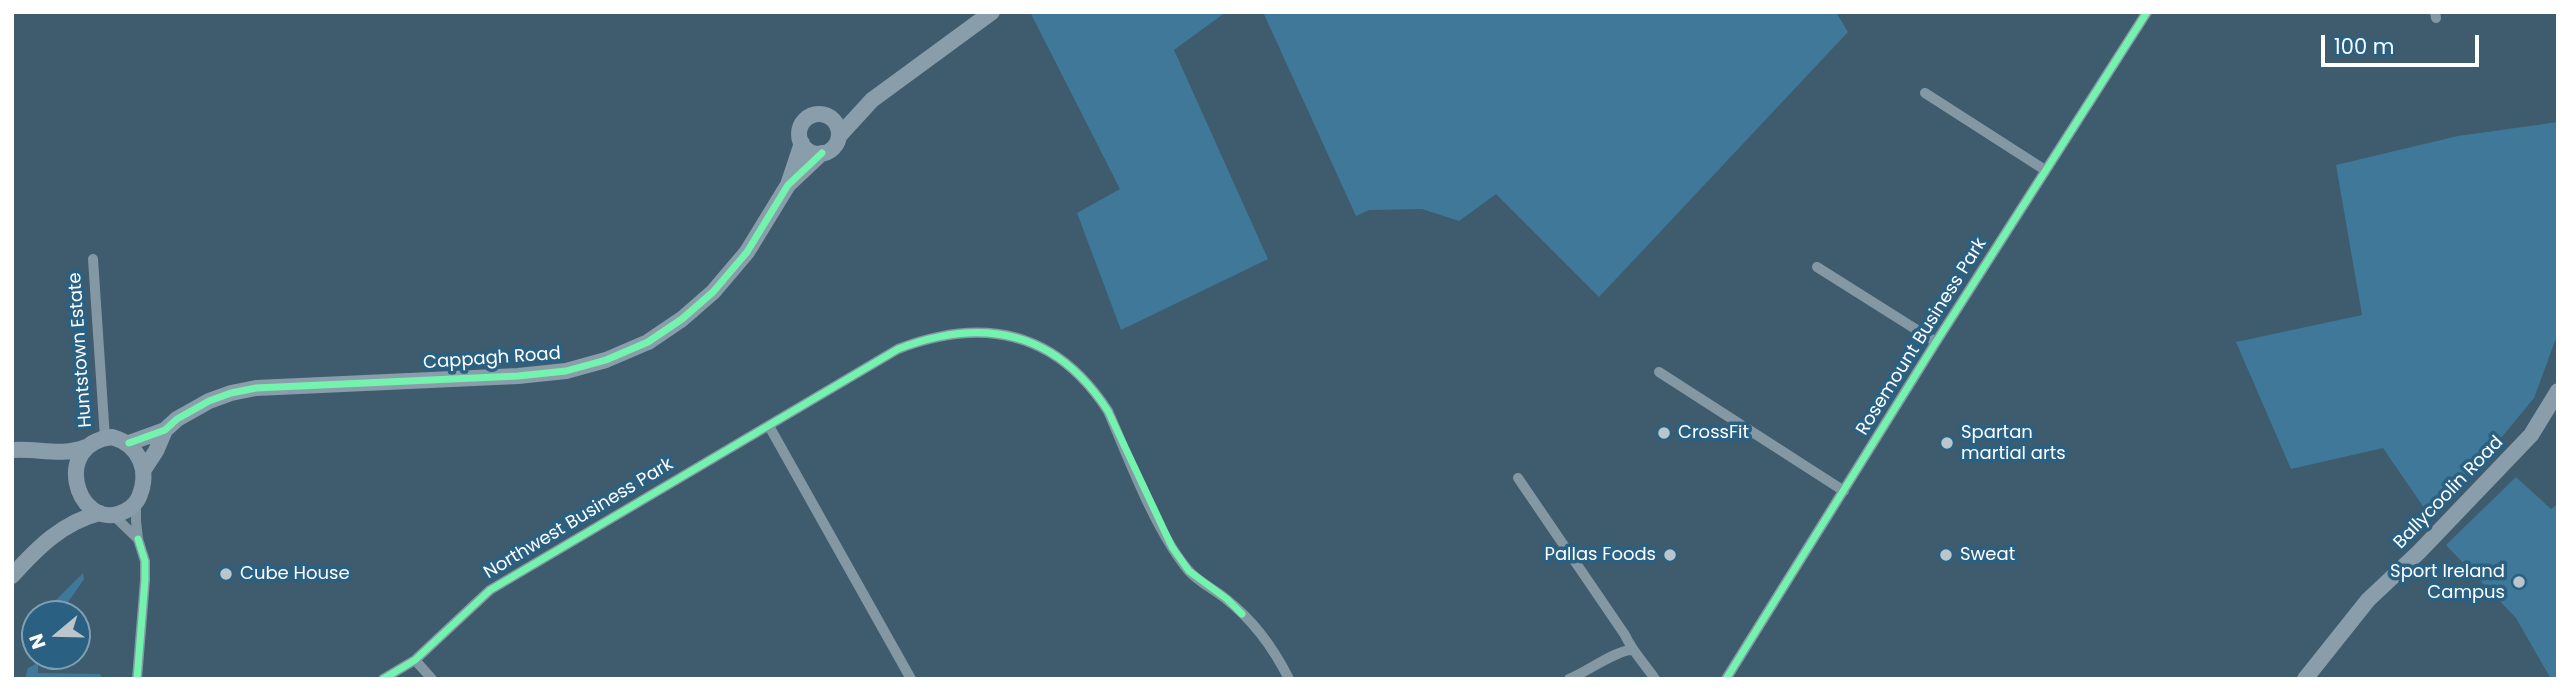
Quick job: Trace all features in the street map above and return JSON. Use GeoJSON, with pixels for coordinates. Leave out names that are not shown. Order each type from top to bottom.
{"type":"FeatureCollection","features":[{"type":"Feature","properties":{"kind":"street","name":"Cappagh Road"},"geometry":{"type":"LineString","coordinates":[[788,185],[822,153],[833,147],[839,136],[872,100],[992,12]]}},
{"type":"Feature","properties":{"kind":"street","name":"Rosemount Business Park"},"geometry":{"type":"LineString","coordinates":[[1726,679],[1936,342],[2147,12]]}},
{"type":"Feature","properties":{"kind":"street"},"geometry":{"type":"LineString","coordinates":[[1925,93],[2045,170]]}},
{"type":"Feature","properties":{"kind":"street","name":"Cappagh Road"},"geometry":{"type":"LineString","coordinates":[[129,443],[165,430],[177,419],[209,401],[256,388],[518,376],[566,371],[606,360],[648,342],[682,319],[713,292],[747,251],[788,185],[802,143],[799,132],[803,121],[814,114],[828,116],[872,100]]}},
{"type":"Feature","properties":{"kind":"street"},"geometry":{"type":"LineString","coordinates":[[828,116],[836,124],[839,136]]}},
{"type":"Feature","properties":{"kind":"street"},"geometry":{"type":"LineString","coordinates":[[802,143],[810,151],[822,153]]}},
{"type":"Feature","properties":{"kind":"street","name":"Huntstown Estate"},"geometry":{"type":"LineString","coordinates":[[93,259],[104,438]]}},
{"type":"Feature","properties":{"kind":"street","name":"Rosemount Business Park"},"geometry":{"type":"LineString","coordinates":[[1817,267],[1936,342]]}},
{"type":"Feature","properties":{"kind":"street","name":"Northwest Business Park"},"geometry":{"type":"LineString","coordinates":[[383,679],[415,660],[490,590],[898,349],[942,334],[969,332],[1009,336],[1032,343],[1055,355],[1095,392],[1108,411],[1172,547],[1189,571],[1227,599],[1258,631],[1279,657],[1289,679]]}},
{"type":"Feature","properties":{"kind":"street"},"geometry":{"type":"LineString","coordinates":[[1659,372],[1844,491]]}},
{"type":"Feature","properties":{"kind":"street","name":"Ballycoolin Road"},"geometry":{"type":"LineString","coordinates":[[2305,679],[2368,600],[2419,552],[2531,435],[2558,391]]}},
{"type":"Feature","properties":{"kind":"street"},"geometry":{"type":"LineString","coordinates":[[769,426],[911,679]]}},
{"type":"Feature","properties":{"kind":"street","name":"Cappagh Road"},"geometry":{"type":"LineString","coordinates":[[143,471],[165,430]]}},
{"type":"Feature","properties":{"kind":"street"},"geometry":{"type":"LineString","coordinates":[[12,450],[72,453],[104,438],[112,438],[129,443],[136,452],[143,471],[142,486],[136,502],[138,539],[145,561],[137,679]]}},
{"type":"Feature","properties":{"kind":"street"},"geometry":{"type":"LineString","coordinates":[[12,576],[57,533],[72,513],[78,490],[76,470],[79,456],[86,447]]}},
{"type":"Feature","properties":{"kind":"street"},"geometry":{"type":"LineString","coordinates":[[59,453],[72,462],[76,470]]}},
{"type":"Feature","properties":{"kind":"street"},"geometry":{"type":"LineString","coordinates":[[1518,478],[1625,635],[1632,650],[1642,659],[1655,679]]}},
{"type":"Feature","properties":{"kind":"street"},"geometry":{"type":"LineString","coordinates":[[78,490],[83,500],[107,514],[138,539]]}},
{"type":"Feature","properties":{"kind":"street"},"geometry":{"type":"LineString","coordinates":[[57,533],[80,518],[122,513],[136,502]]}},
{"type":"Feature","properties":{"kind":"street"},"geometry":{"type":"LineString","coordinates":[[1569,679],[1620,652],[1632,650]]}},
{"type":"Feature","properties":{"kind":"street"},"geometry":{"type":"LineString","coordinates":[[415,660],[432,679]]}},
{"type":"Feature","properties":{"kind":"shaded area"},"geometry":{"type":"Polygon","coordinates":[[[1030,12],[1226,12],[1174,50],[1268,259],[1121,330],[1077,213],[1120,189],[1030,12]]]}},
{"type":"Feature","properties":{"kind":"shaded area"},"geometry":{"type":"Polygon","coordinates":[[[1263,12],[1836,12],[1848,32],[1599,297],[1496,194],[1459,221],[1422,209],[1369,210],[1356,216],[1263,12]]]}},
{"type":"Feature","properties":{"kind":"shaded area"},"geometry":{"type":"Polygon","coordinates":[[[2558,122],[2558,333],[2534,398],[2501,438],[2429,515],[2383,448],[2291,469],[2236,342],[2362,315],[2336,165],[2458,136],[2558,122]]]}},
{"type":"Feature","properties":{"kind":"shaded area","name":"Sport Ireland Campus"},"geometry":{"type":"Polygon","coordinates":[[[2516,477],[2551,509],[2558,504],[2558,679],[2551,679],[2516,618],[2446,545],[2516,477]]]}},
{"type":"Feature","properties":{"kind":"shaded area"},"geometry":{"type":"Polygon","coordinates":[[[83,573],[84,579],[70,600],[56,600],[83,573]]]}},
{"type":"Feature","properties":{"kind":"shaded area"},"geometry":{"type":"Polygon","coordinates":[[[27,670],[38,670],[38,673],[100,674],[103,679],[25,679],[27,670]]]}},
{"type":"Feature","properties":{"kind":"cycle path"},"geometry":{"type":"LineString","coordinates":[[1726,679],[1936,342],[2147,12]]}},
{"type":"Feature","properties":{"kind":"cycle path"},"geometry":{"type":"LineString","coordinates":[[129,443],[165,430],[177,419],[209,401],[256,388],[518,376],[566,371],[606,360],[648,342],[682,319],[713,292],[747,252],[788,185],[822,153]]}},
{"type":"Feature","properties":{"kind":"cycle path"},"geometry":{"type":"LineString","coordinates":[[383,679],[415,660],[490,590],[898,349],[930,339],[960,334],[989,333],[1016,338],[1041,348],[1065,363],[1088,384],[1108,411],[1172,547],[1189,571],[1227,599],[1242,614]]}},
{"type":"Feature","properties":{"kind":"cycle path"},"geometry":{"type":"LineString","coordinates":[[137,679],[145,580],[145,561],[138,539]]}},
{"type":"Feature","properties":{"kind":"place","name":"CrossFit"},"geometry":{"type":"Point","coordinates":[1664,433]}},
{"type":"Feature","properties":{"kind":"place","name":"Spartan martial arts"},"geometry":{"type":"Point","coordinates":[1947,443]}},
{"type":"Feature","properties":{"kind":"place","name":"Pallas Foods"},"geometry":{"type":"Point","coordinates":[1670,555]}},
{"type":"Feature","properties":{"kind":"place","name":"Sweat"},"geometry":{"type":"Point","coordinates":[1946,555]}},
{"type":"Feature","properties":{"kind":"place","name":"Cube House"},"geometry":{"type":"Point","coordinates":[226,574]}},
{"type":"Feature","properties":{"kind":"place","name":"Sport Ireland Campus"},"geometry":{"type":"Point","coordinates":[2519,582]}}]}
